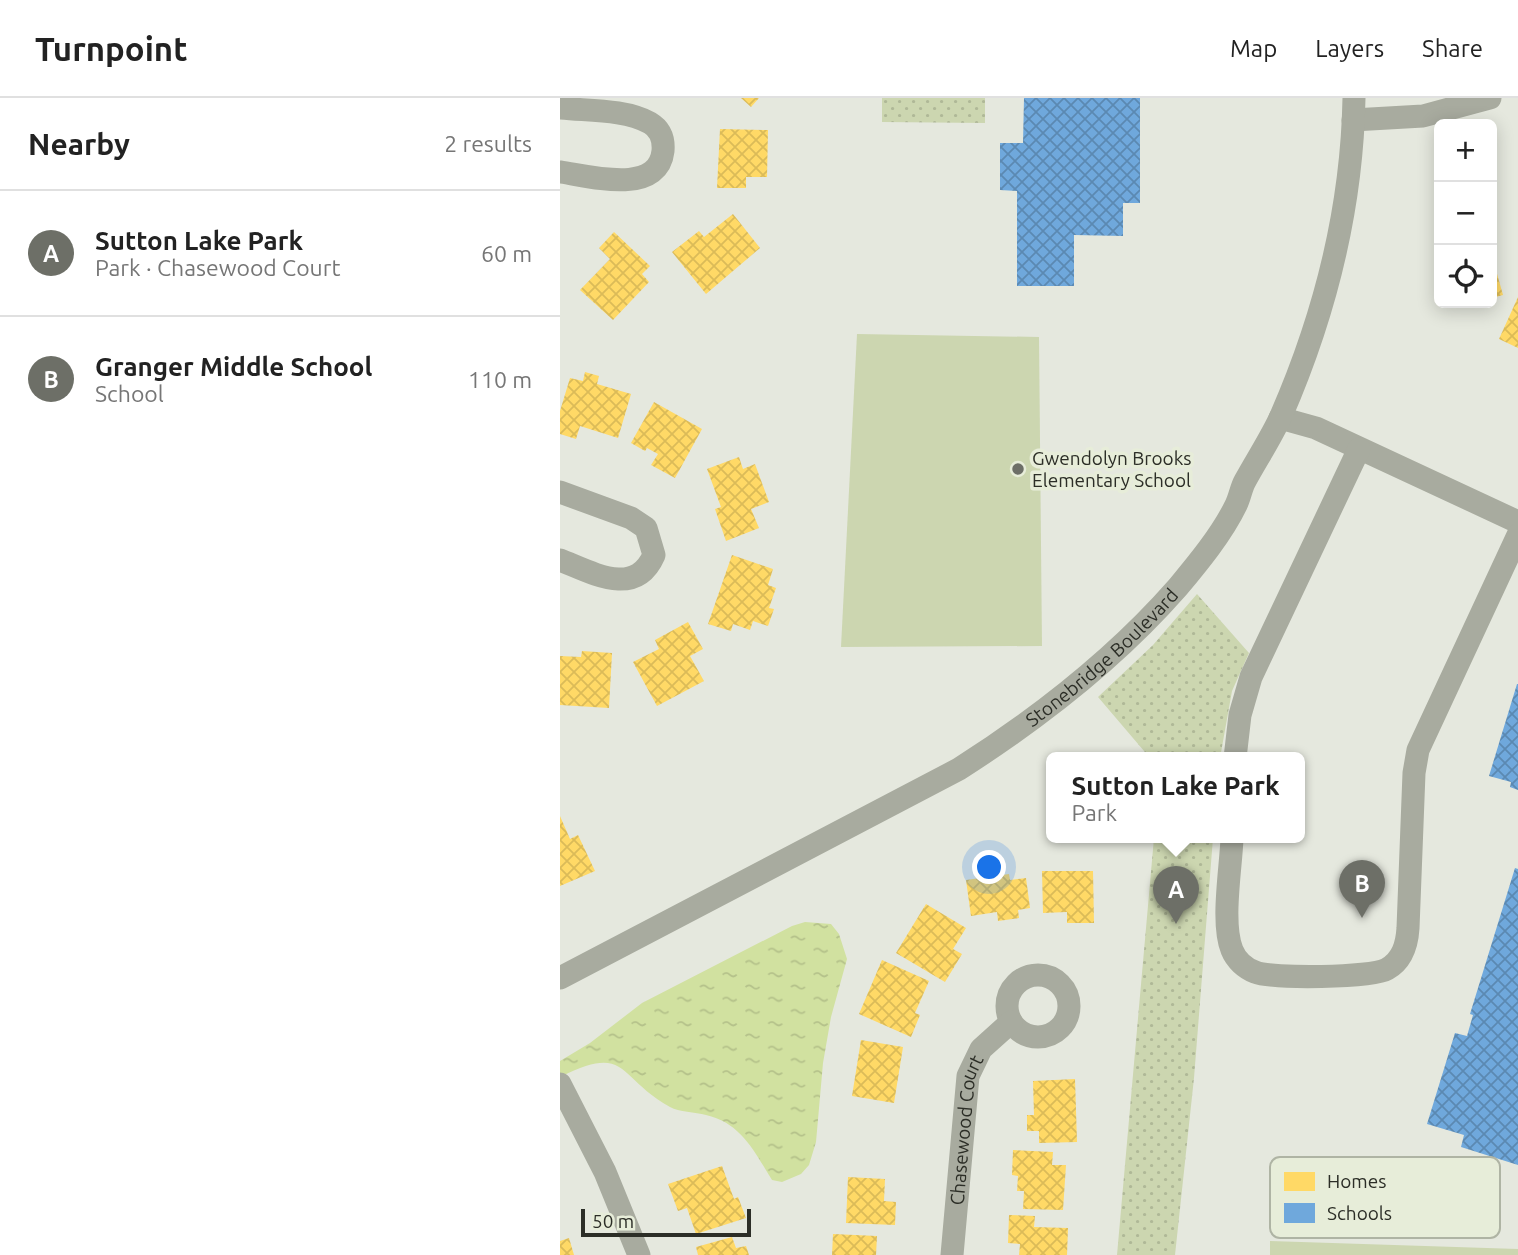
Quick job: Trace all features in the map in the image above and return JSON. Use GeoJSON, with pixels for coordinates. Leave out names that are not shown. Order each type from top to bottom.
{"type":"FeatureCollection","features":[{"type":"Feature","properties":{"kind":"street"},"geometry":{"type":"LineString","coordinates":[[1354,109],[1423,116],[1490,98]]}},
{"type":"Feature","properties":{"kind":"street"},"geometry":{"type":"LineString","coordinates":[[560,108],[638,118],[660,131],[664,142],[658,167],[647,176],[620,179],[560,172]]}},
{"type":"Feature","properties":{"kind":"street","name":"Stonebridge Boulevard"},"geometry":{"type":"LineString","coordinates":[[560,978],[948,776],[1043,713],[1119,648],[1177,588],[1236,506],[1243,485],[1280,418],[1308,349],[1334,261],[1345,202],[1354,109]]}},
{"type":"Feature","properties":{"kind":"street"},"geometry":{"type":"LineString","coordinates":[[1280,418],[1316,428],[1518,522]]}},
{"type":"Feature","properties":{"kind":"street"},"geometry":{"type":"LineString","coordinates":[[1236,752],[1240,715],[1251,677],[1359,449]]}},
{"type":"Feature","properties":{"kind":"street"},"geometry":{"type":"LineString","coordinates":[[560,492],[631,518],[646,528],[654,555],[648,569],[637,577],[620,580],[560,561]]}},
{"type":"Feature","properties":{"kind":"street"},"geometry":{"type":"LineString","coordinates":[[1232,843],[1228,933],[1232,950],[1246,968],[1257,973],[1360,976],[1376,973],[1397,961],[1403,953],[1408,928],[1413,785],[1418,750],[1518,535]]}},
{"type":"Feature","properties":{"kind":"street","name":"Chasewood Court"},"geometry":{"type":"LineString","coordinates":[[952,1255],[968,1076],[981,1049],[1012,1022]]}},
{"type":"Feature","properties":{"kind":"street"},"geometry":{"type":"LineString","coordinates":[[562,1087],[605,1172],[639,1255]]}},
{"type":"Feature","properties":{"kind":"shaded area"},"geometry":{"type":"Polygon","coordinates":[[[882,98],[985,98],[985,123],[882,122],[882,98]]]}},
{"type":"Feature","properties":{"kind":"shaded area"},"geometry":{"type":"Polygon","coordinates":[[[857,334],[1039,337],[1042,646],[841,647],[857,334]]]}},
{"type":"Feature","properties":{"kind":"shaded area"},"geometry":{"type":"Polygon","coordinates":[[[1197,594],[1249,653],[1232,691],[1221,752],[1145,752],[1098,697],[1153,645],[1197,594]]]}},
{"type":"Feature","properties":{"kind":"shaded area"},"geometry":{"type":"Polygon","coordinates":[[[1154,843],[1213,843],[1194,1078],[1175,1255],[1117,1255],[1154,843]]]}},
{"type":"Feature","properties":{"kind":"shaded area"},"geometry":{"type":"Polygon","coordinates":[[[1270,1241],[1518,1249],[1518,1255],[1270,1255],[1270,1241]]]}},
{"type":"Feature","properties":{"kind":"water"},"geometry":{"type":"Polygon","coordinates":[[[805,922],[831,924],[839,934],[847,959],[831,1017],[823,1063],[816,1142],[809,1165],[801,1174],[782,1182],[772,1180],[745,1140],[729,1124],[706,1115],[670,1107],[621,1068],[599,1063],[560,1077],[560,1061],[590,1043],[642,1003],[792,926],[805,922]]]}},
{"type":"Feature","properties":{"kind":"building: Homes"},"geometry":{"type":"Polygon","coordinates":[[[741,98],[759,98],[751,107],[741,98]]]}},
{"type":"Feature","properties":{"kind":"building: Homes"},"geometry":{"type":"Polygon","coordinates":[[[720,129],[768,130],[767,177],[746,177],[746,188],[717,188],[720,129]]]}},
{"type":"Feature","properties":{"kind":"building: Homes"},"geometry":{"type":"Polygon","coordinates":[[[733,214],[760,248],[706,294],[672,252],[699,231],[704,237],[733,214]]]}},
{"type":"Feature","properties":{"kind":"building: Homes"},"geometry":{"type":"Polygon","coordinates":[[[614,232],[650,266],[642,274],[649,282],[613,320],[580,290],[610,259],[599,248],[614,232]]]}},
{"type":"Feature","properties":{"kind":"building: Homes"},"geometry":{"type":"Polygon","coordinates":[[[1497,274],[1503,295],[1497,297],[1497,274]]]}},
{"type":"Feature","properties":{"kind":"building: Homes"},"geometry":{"type":"Polygon","coordinates":[[[1518,297],[1518,348],[1499,339],[1518,297]]]}},
{"type":"Feature","properties":{"kind":"building: Homes"},"geometry":{"type":"Polygon","coordinates":[[[585,372],[599,376],[597,384],[631,394],[618,438],[580,426],[576,439],[560,434],[560,411],[570,378],[583,381],[585,372]]]}},
{"type":"Feature","properties":{"kind":"building: Homes"},"geometry":{"type":"Polygon","coordinates":[[[654,402],[702,429],[675,478],[651,465],[658,454],[647,448],[645,451],[631,443],[654,402]]]}},
{"type":"Feature","properties":{"kind":"building: Homes"},"geometry":{"type":"Polygon","coordinates":[[[739,457],[743,469],[755,464],[769,502],[751,509],[759,528],[726,541],[715,509],[721,507],[707,469],[739,457]]]}},
{"type":"Feature","properties":{"kind":"building: Homes"},"geometry":{"type":"Polygon","coordinates":[[[732,555],[773,569],[768,585],[776,588],[769,608],[774,609],[768,626],[753,621],[750,630],[733,624],[731,631],[708,624],[732,555]]]}},
{"type":"Feature","properties":{"kind":"building: Homes"},"geometry":{"type":"Polygon","coordinates":[[[688,622],[703,649],[690,656],[704,681],[657,706],[633,662],[659,649],[655,640],[688,622]]]}},
{"type":"Feature","properties":{"kind":"building: Homes"},"geometry":{"type":"Polygon","coordinates":[[[582,651],[612,653],[609,708],[560,705],[560,656],[581,657],[582,651]]]}},
{"type":"Feature","properties":{"kind":"building: Homes"},"geometry":{"type":"Polygon","coordinates":[[[560,816],[570,839],[578,835],[595,871],[560,886],[560,816]]]}},
{"type":"Feature","properties":{"kind":"building: Homes"},"geometry":{"type":"Polygon","coordinates":[[[1042,871],[1093,871],[1094,923],[1067,923],[1067,912],[1043,913],[1042,871]]]}},
{"type":"Feature","properties":{"kind":"building: Homes"},"geometry":{"type":"Polygon","coordinates":[[[1009,874],[1010,880],[1026,878],[1030,908],[1018,910],[1019,918],[998,921],[997,912],[971,916],[966,880],[1009,874]]]}},
{"type":"Feature","properties":{"kind":"building: Homes"},"geometry":{"type":"Polygon","coordinates":[[[926,904],[966,928],[953,949],[962,954],[945,982],[896,953],[926,904]]]}},
{"type":"Feature","properties":{"kind":"building: Homes"},"geometry":{"type":"Polygon","coordinates":[[[882,960],[929,981],[915,1013],[920,1015],[911,1037],[859,1014],[882,960]]]}},
{"type":"Feature","properties":{"kind":"building: Homes"},"geometry":{"type":"Polygon","coordinates":[[[861,1040],[903,1047],[894,1103],[852,1096],[861,1040]]]}},
{"type":"Feature","properties":{"kind":"building: Homes"},"geometry":{"type":"Polygon","coordinates":[[[1075,1079],[1077,1142],[1039,1143],[1039,1131],[1027,1131],[1027,1115],[1034,1115],[1033,1081],[1075,1079]]]}},
{"type":"Feature","properties":{"kind":"building: Homes"},"geometry":{"type":"Polygon","coordinates":[[[1013,1150],[1053,1152],[1052,1165],[1066,1165],[1063,1210],[1023,1209],[1024,1191],[1017,1191],[1018,1176],[1012,1175],[1013,1150]]]}},
{"type":"Feature","properties":{"kind":"building: Homes"},"geometry":{"type":"Polygon","coordinates":[[[722,1166],[734,1199],[738,1197],[746,1218],[696,1234],[687,1208],[678,1211],[668,1184],[722,1166]]]}},
{"type":"Feature","properties":{"kind":"building: Homes"},"geometry":{"type":"Polygon","coordinates":[[[848,1177],[885,1179],[884,1201],[896,1202],[895,1225],[846,1223],[848,1177]]]}},
{"type":"Feature","properties":{"kind":"building: Homes"},"geometry":{"type":"Polygon","coordinates":[[[1009,1215],[1035,1216],[1034,1227],[1068,1228],[1067,1255],[1019,1255],[1020,1244],[1008,1243],[1009,1215]]]}},
{"type":"Feature","properties":{"kind":"building: Homes"},"geometry":{"type":"Polygon","coordinates":[[[833,1234],[877,1236],[876,1255],[832,1255],[833,1234]]]}},
{"type":"Feature","properties":{"kind":"building: Homes"},"geometry":{"type":"Polygon","coordinates":[[[732,1237],[736,1248],[746,1246],[749,1255],[698,1255],[696,1247],[732,1237]]]}},
{"type":"Feature","properties":{"kind":"building: Homes"},"geometry":{"type":"Polygon","coordinates":[[[569,1238],[574,1255],[560,1255],[560,1241],[569,1238]]]}},
{"type":"Feature","properties":{"kind":"building: Schools"},"geometry":{"type":"Polygon","coordinates":[[[1024,98],[1140,98],[1140,203],[1123,203],[1123,236],[1074,235],[1074,286],[1017,286],[1017,191],[1000,190],[1000,143],[1023,143],[1024,98]]]}},
{"type":"Feature","properties":{"kind":"building: Schools"},"geometry":{"type":"Polygon","coordinates":[[[1517,684],[1518,790],[1510,787],[1511,782],[1489,776],[1517,684]]]}},
{"type":"Feature","properties":{"kind":"building: Schools"},"geometry":{"type":"Polygon","coordinates":[[[1515,868],[1518,869],[1518,1165],[1500,1159],[1500,1157],[1461,1147],[1464,1135],[1427,1124],[1455,1033],[1467,1036],[1473,1015],[1470,1014],[1515,868]]]}},
{"type":"Feature","properties":{"kind":"place","name":"Gwendolyn Brooks Elementary School"},"geometry":{"type":"Point","coordinates":[1018,469]}},
{"type":"Feature","properties":{"kind":"place","name":"Granger Middle School"},"geometry":{"type":"Point","coordinates":[1362,918]}},
{"type":"Feature","properties":{"kind":"place","name":"Sutton Lake Park"},"geometry":{"type":"Point","coordinates":[1176,924]}}]}
